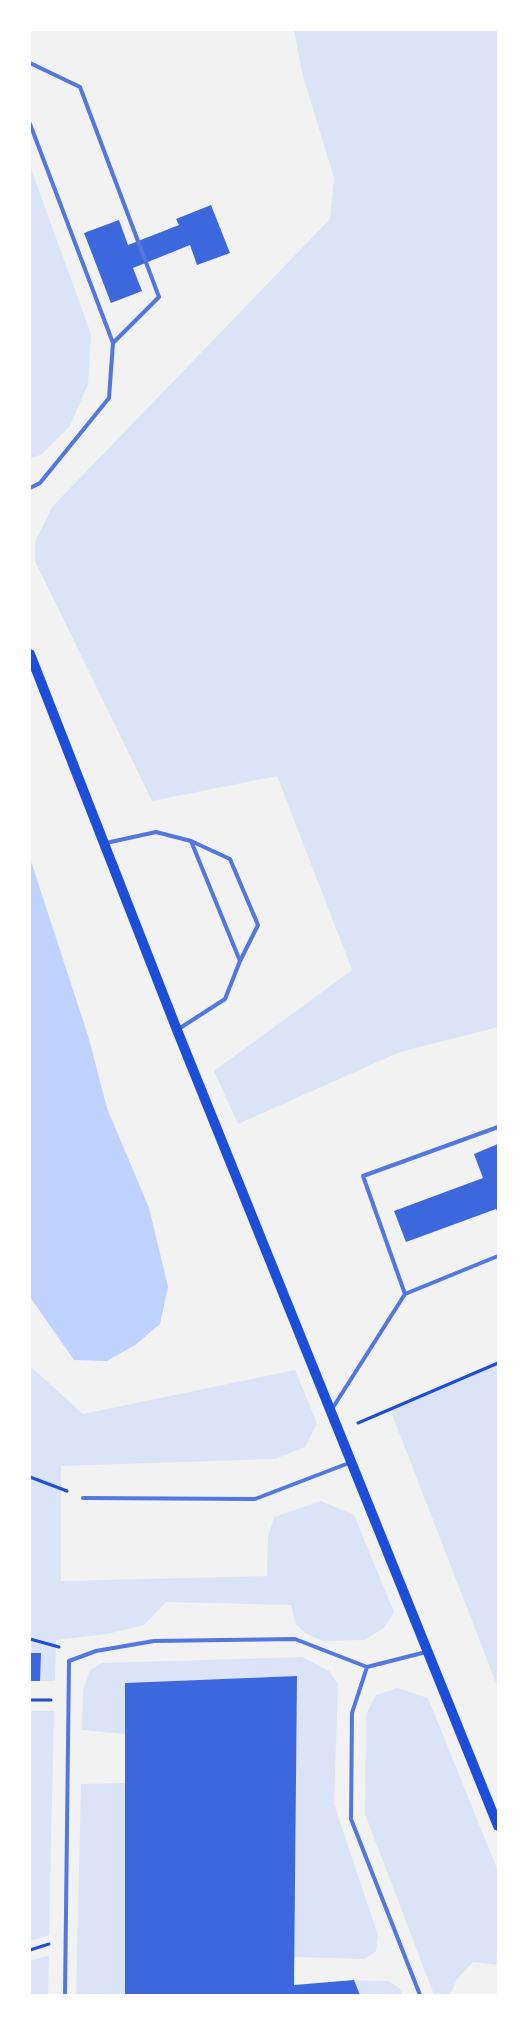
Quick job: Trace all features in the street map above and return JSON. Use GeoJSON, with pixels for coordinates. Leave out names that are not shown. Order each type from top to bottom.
{"type":"FeatureCollection","features":[{"type":"Feature","properties":{"kind":"main road"},"geometry":{"type":"LineString","coordinates":[[30,654],[178,1030],[498,1826]]}},
{"type":"Feature","properties":{"kind":"lane"},"geometry":{"type":"LineString","coordinates":[[30,63],[80,87],[159,298],[113,343]]}},
{"type":"Feature","properties":{"kind":"lane"},"geometry":{"type":"LineString","coordinates":[[30,124],[113,343],[109,398],[40,483],[30,488]]}},
{"type":"Feature","properties":{"kind":"lane"},"geometry":{"type":"LineString","coordinates":[[104,843],[156,832],[191,841],[230,859],[258,925],[240,961],[225,999],[178,1030]]}},
{"type":"Feature","properties":{"kind":"lane"},"geometry":{"type":"LineString","coordinates":[[191,841],[240,961]]}},
{"type":"Feature","properties":{"kind":"lane"},"geometry":{"type":"LineString","coordinates":[[405,1294],[363,1176],[498,1128]]}},
{"type":"Feature","properties":{"kind":"lane"},"geometry":{"type":"LineString","coordinates":[[331,1410],[405,1294],[498,1256]]}},
{"type":"Feature","properties":{"kind":"lane"},"geometry":{"type":"LineString","coordinates":[[83,1498],[254,1499],[351,1462]]}},
{"type":"Feature","properties":{"kind":"lane"},"geometry":{"type":"LineString","coordinates":[[65,1995],[70,1661],[96,1651],[154,1641],[295,1639],[367,1667],[428,1651]]}},
{"type":"Feature","properties":{"kind":"lane"},"geometry":{"type":"LineString","coordinates":[[367,1667],[352,1713],[351,1819],[420,1995]]}},
{"type":"Feature","properties":{"kind":"path"},"geometry":{"type":"LineString","coordinates":[[339,1431],[498,1363]]}},
{"type":"Feature","properties":{"kind":"path"},"geometry":{"type":"LineString","coordinates":[[30,1477],[83,1498]]}},
{"type":"Feature","properties":{"kind":"shaded area"},"geometry":{"type":"Polygon","coordinates":[[[294,30],[498,30],[498,1027],[400,1052],[238,1124],[214,1071],[352,970],[277,776],[152,801],[35,561],[35,542],[52,507],[330,219],[334,178],[303,76],[294,30]]]}},
{"type":"Feature","properties":{"kind":"shaded area"},"geometry":{"type":"Polygon","coordinates":[[[30,166],[91,334],[88,384],[70,426],[41,455],[30,458],[30,166]]]}},
{"type":"Feature","properties":{"kind":"shaded area"},"geometry":{"type":"Polygon","coordinates":[[[498,1363],[498,1688],[390,1409],[498,1363]]]}},
{"type":"Feature","properties":{"kind":"shaded area"},"geometry":{"type":"Polygon","coordinates":[[[30,1366],[83,1414],[295,1370],[317,1423],[305,1447],[275,1459],[61,1466],[61,1581],[267,1576],[268,1537],[274,1517],[321,1501],[354,1515],[394,1612],[384,1628],[364,1640],[323,1641],[305,1633],[295,1623],[291,1605],[166,1602],[144,1625],[107,1634],[56,1640],[55,1681],[30,1681],[30,1366]]]}},
{"type":"Feature","properties":{"kind":"shaded area"},"geometry":{"type":"Polygon","coordinates":[[[302,1657],[329,1671],[338,1684],[334,1804],[378,1935],[376,1951],[365,1959],[294,1957],[297,1676],[125,1683],[125,1734],[82,1730],[83,1690],[90,1670],[102,1663],[302,1657]]]}},
{"type":"Feature","properties":{"kind":"shaded area"},"geometry":{"type":"Polygon","coordinates":[[[397,1688],[428,1698],[498,1871],[498,1965],[473,1962],[457,1979],[450,1995],[434,1995],[365,1814],[366,1714],[376,1695],[397,1688]]]}},
{"type":"Feature","properties":{"kind":"shaded area"},"geometry":{"type":"Polygon","coordinates":[[[30,1711],[54,1711],[49,1935],[30,1941],[30,1711]]]}},
{"type":"Feature","properties":{"kind":"shaded area"},"geometry":{"type":"Polygon","coordinates":[[[125,1783],[125,1995],[76,1995],[81,1784],[125,1783]]]}},
{"type":"Feature","properties":{"kind":"shaded area"},"geometry":{"type":"Polygon","coordinates":[[[49,1955],[48,1995],[30,1995],[30,1961],[49,1955]]]}},
{"type":"Feature","properties":{"kind":"shaded area"},"geometry":{"type":"Polygon","coordinates":[[[354,1980],[389,1981],[400,1989],[402,1995],[360,1995],[354,1980]]]}},
{"type":"Feature","properties":{"kind":"water"},"geometry":{"type":"Polygon","coordinates":[[[30,858],[89,1039],[107,1108],[149,1208],[168,1287],[160,1324],[135,1345],[107,1361],[74,1360],[30,1297],[30,858]]]}},
{"type":"Feature","properties":{"kind":"building"},"geometry":{"type":"Polygon","coordinates":[[[211,205],[230,253],[197,265],[190,245],[133,268],[142,291],[111,303],[84,233],[119,220],[128,245],[179,225],[176,219],[211,205]]]}},
{"type":"Feature","properties":{"kind":"building"},"geometry":{"type":"Polygon","coordinates":[[[498,1144],[498,1213],[496,1209],[406,1242],[394,1211],[483,1178],[474,1154],[498,1144]]]}},
{"type":"Feature","properties":{"kind":"building"},"geometry":{"type":"Polygon","coordinates":[[[30,1653],[41,1653],[40,1681],[30,1681],[30,1653]]]}},
{"type":"Feature","properties":{"kind":"building"},"geometry":{"type":"Polygon","coordinates":[[[297,1676],[294,1985],[354,1980],[360,1995],[125,1995],[125,1683],[297,1676]]]}}]}
